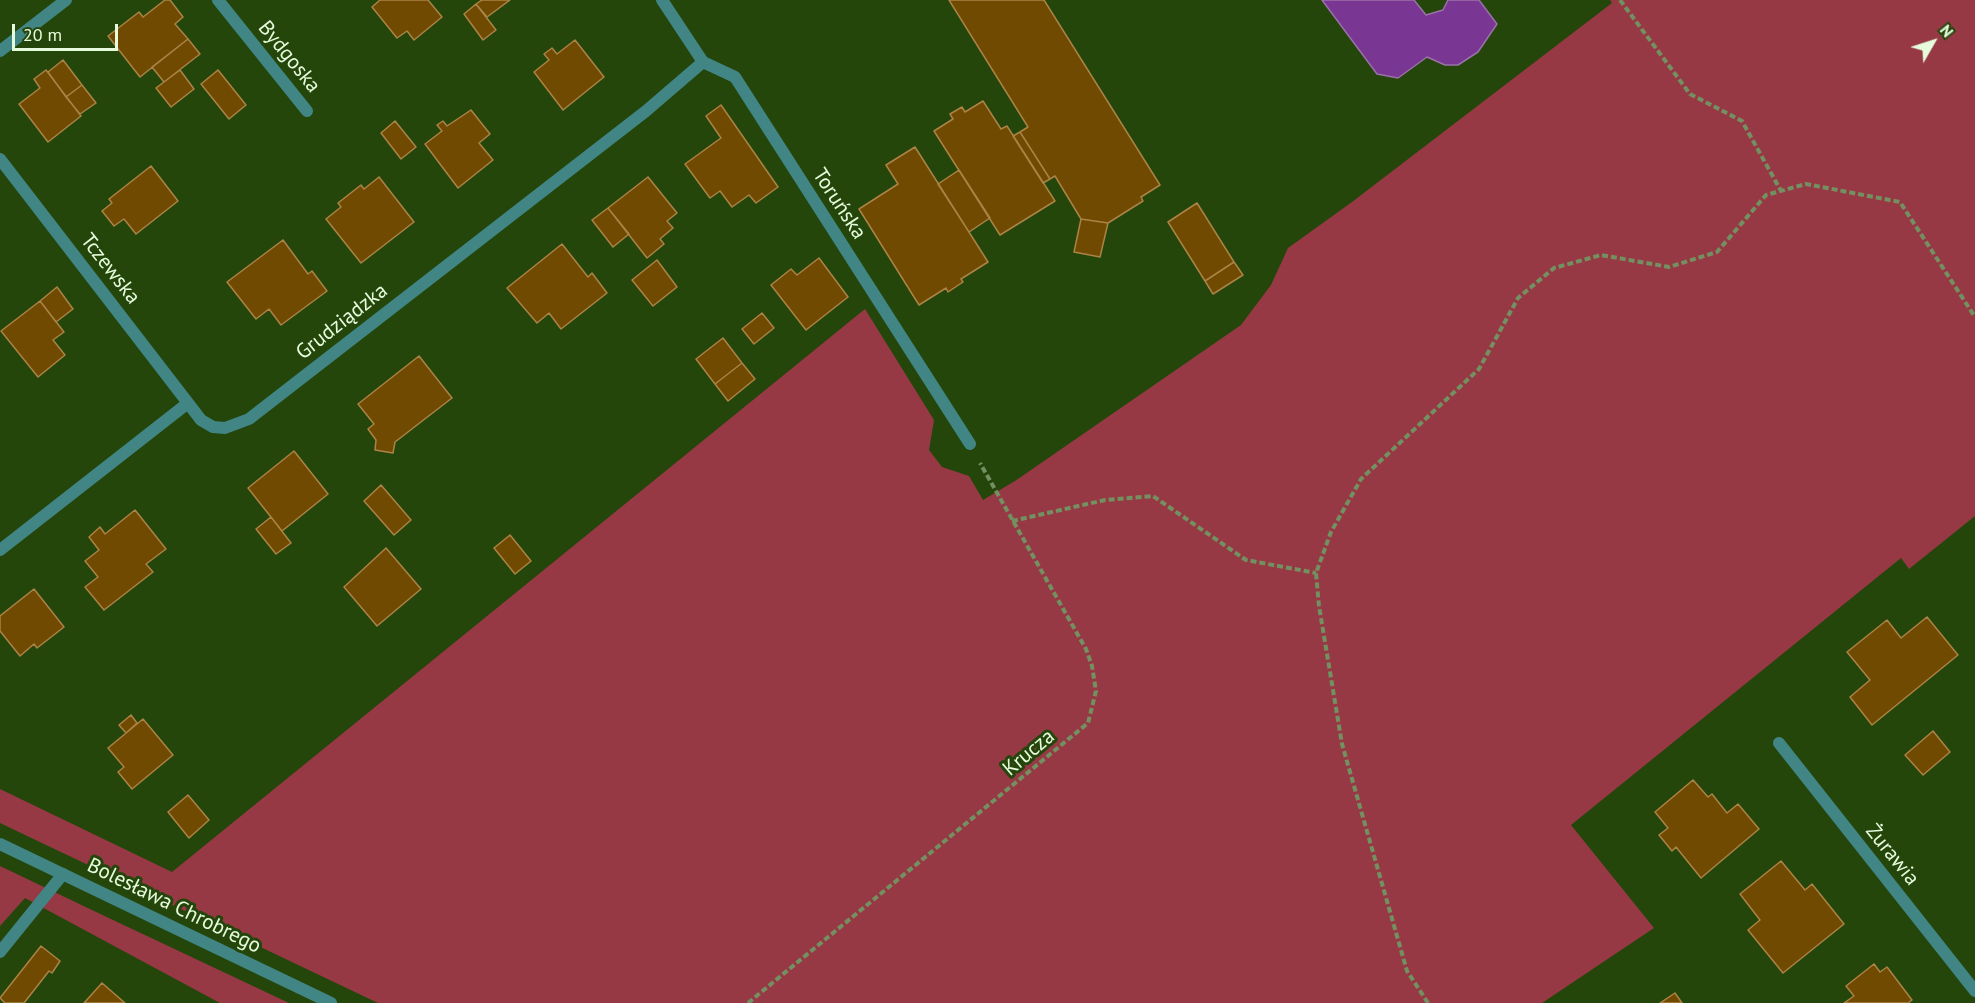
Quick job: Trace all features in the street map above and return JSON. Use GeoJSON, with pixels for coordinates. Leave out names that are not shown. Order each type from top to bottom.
{"type":"FeatureCollection","features":[{"type":"Feature","properties":{"kind":"street"},"geometry":{"type":"LineString","coordinates":[[0,51],[66,0]]}},
{"type":"Feature","properties":{"kind":"street","name":"Bydgoska"},"geometry":{"type":"LineString","coordinates":[[218,0],[307,111]]}},
{"type":"Feature","properties":{"kind":"street"},"geometry":{"type":"LineString","coordinates":[[662,0],[703,62]]}},
{"type":"Feature","properties":{"kind":"street","name":"Grudziądzka"},"geometry":{"type":"LineString","coordinates":[[189,403],[201,420],[213,427],[225,428],[249,419],[646,111],[703,62]]}},
{"type":"Feature","properties":{"kind":"street","name":"Toruńska"},"geometry":{"type":"LineString","coordinates":[[703,62],[735,77],[970,444]]}},
{"type":"Feature","properties":{"kind":"street","name":"Tczewska"},"geometry":{"type":"LineString","coordinates":[[0,159],[189,403]]}},
{"type":"Feature","properties":{"kind":"street"},"geometry":{"type":"LineString","coordinates":[[0,550],[189,403]]}},
{"type":"Feature","properties":{"kind":"street","name":"Żurawia"},"geometry":{"type":"LineString","coordinates":[[1779,742],[1975,991]]}},
{"type":"Feature","properties":{"kind":"street","name":"Bolesława Chrobrego"},"geometry":{"type":"LineString","coordinates":[[0,844],[332,1003]]}},
{"type":"Feature","properties":{"kind":"street"},"geometry":{"type":"LineString","coordinates":[[0,952],[63,874]]}},
{"type":"Feature","properties":{"kind":"path"},"geometry":{"type":"LineString","coordinates":[[1620,0],[1690,94],[1742,121],[1781,191]]}},
{"type":"Feature","properties":{"kind":"path"},"geometry":{"type":"LineString","coordinates":[[1428,1003],[1407,971],[1342,744],[1316,573],[1331,532],[1361,479],[1479,369],[1518,298],[1554,268],[1601,255],[1669,267],[1717,252],[1766,195],[1806,184],[1900,202],[1975,316]]}},
{"type":"Feature","properties":{"kind":"path","name":"Krucza"},"geometry":{"type":"LineString","coordinates":[[748,1003],[1088,723],[1096,691],[1092,666],[1086,650],[970,444]]}},
{"type":"Feature","properties":{"kind":"path"},"geometry":{"type":"LineString","coordinates":[[1012,521],[1105,500],[1153,496],[1246,560],[1316,573]]}},
{"type":"Feature","properties":{"kind":"shaded area"},"geometry":{"type":"Polygon","coordinates":[[[1322,0],[1414,0],[1426,15],[1443,10],[1448,0],[1479,0],[1497,24],[1478,52],[1458,65],[1445,65],[1427,57],[1398,78],[1377,74],[1322,0]]]}},
{"type":"Feature","properties":{"kind":"shaded area"},"geometry":{"type":"Polygon","coordinates":[[[1610,0],[1975,0],[1975,516],[1909,569],[1901,558],[1571,825],[1654,928],[1542,1003],[378,1003],[0,823],[0,789],[172,872],[865,309],[934,420],[929,450],[942,467],[969,476],[983,500],[1015,481],[1241,325],[1271,285],[1288,248],[1352,202],[1612,3],[1610,0]]]}},
{"type":"Feature","properties":{"kind":"shaded area"},"geometry":{"type":"Polygon","coordinates":[[[0,866],[289,1003],[220,1003],[25,898],[0,926],[0,866]]]}},
{"type":"Feature","properties":{"kind":"building"},"geometry":{"type":"Polygon","coordinates":[[[165,0],[170,0],[183,17],[175,24],[188,39],[140,77],[108,36],[139,12],[143,17],[165,0]]]}},
{"type":"Feature","properties":{"kind":"building"},"geometry":{"type":"Polygon","coordinates":[[[380,0],[428,0],[442,17],[414,40],[407,31],[397,38],[372,7],[380,0]]]}},
{"type":"Feature","properties":{"kind":"building"},"geometry":{"type":"Polygon","coordinates":[[[482,0],[510,0],[487,17],[476,4],[482,0]]]}},
{"type":"Feature","properties":{"kind":"building"},"geometry":{"type":"Polygon","coordinates":[[[949,0],[1044,0],[1160,185],[1141,197],[1143,201],[1108,223],[1081,219],[1055,176],[1050,179],[1020,132],[1028,127],[949,0]]]}},
{"type":"Feature","properties":{"kind":"building"},"geometry":{"type":"Polygon","coordinates":[[[476,4],[496,30],[483,40],[464,14],[476,4]]]}},
{"type":"Feature","properties":{"kind":"building"},"geometry":{"type":"Polygon","coordinates":[[[188,39],[200,54],[164,82],[152,67],[188,39]]]}},
{"type":"Feature","properties":{"kind":"building"},"geometry":{"type":"Polygon","coordinates":[[[575,40],[604,77],[563,110],[534,72],[549,60],[544,54],[552,48],[557,54],[575,40]]]}},
{"type":"Feature","properties":{"kind":"building"},"geometry":{"type":"Polygon","coordinates":[[[63,60],[82,85],[66,97],[48,72],[63,60]]]}},
{"type":"Feature","properties":{"kind":"building"},"geometry":{"type":"Polygon","coordinates":[[[46,70],[81,116],[48,142],[19,104],[40,88],[34,79],[46,70]]]}},
{"type":"Feature","properties":{"kind":"building"},"geometry":{"type":"Polygon","coordinates":[[[180,70],[194,89],[171,107],[156,88],[180,70]]]}},
{"type":"Feature","properties":{"kind":"building"},"geometry":{"type":"Polygon","coordinates":[[[218,70],[246,105],[229,119],[201,84],[218,70]]]}},
{"type":"Feature","properties":{"kind":"building"},"geometry":{"type":"Polygon","coordinates":[[[82,85],[96,103],[80,114],[66,97],[82,85]]]}},
{"type":"Feature","properties":{"kind":"building"},"geometry":{"type":"Polygon","coordinates":[[[983,101],[1001,129],[1007,126],[1055,201],[1000,235],[934,131],[953,119],[950,114],[962,107],[965,112],[983,101]]]}},
{"type":"Feature","properties":{"kind":"building"},"geometry":{"type":"Polygon","coordinates":[[[721,105],[778,187],[756,203],[749,195],[732,207],[720,191],[710,198],[685,164],[721,138],[706,116],[721,105]]]}},
{"type":"Feature","properties":{"kind":"building"},"geometry":{"type":"Polygon","coordinates":[[[471,110],[490,134],[479,143],[493,160],[458,188],[425,144],[442,131],[437,125],[443,121],[447,126],[471,110]]]}},
{"type":"Feature","properties":{"kind":"building"},"geometry":{"type":"Polygon","coordinates":[[[395,121],[416,147],[401,159],[381,133],[395,121]]]}},
{"type":"Feature","properties":{"kind":"building"},"geometry":{"type":"Polygon","coordinates":[[[1020,132],[1050,179],[1043,183],[1013,136],[1020,132]]]}},
{"type":"Feature","properties":{"kind":"building"},"geometry":{"type":"Polygon","coordinates":[[[915,147],[988,262],[961,279],[963,282],[948,292],[946,288],[919,305],[859,209],[898,184],[886,165],[915,147]]]}},
{"type":"Feature","properties":{"kind":"building"},"geometry":{"type":"Polygon","coordinates":[[[151,166],[178,201],[136,234],[124,219],[114,226],[102,211],[112,203],[109,199],[151,166]]]}},
{"type":"Feature","properties":{"kind":"building"},"geometry":{"type":"Polygon","coordinates":[[[959,170],[990,218],[969,232],[938,184],[959,170]]]}},
{"type":"Feature","properties":{"kind":"building"},"geometry":{"type":"Polygon","coordinates":[[[379,177],[414,222],[361,263],[326,219],[341,207],[338,203],[361,185],[364,189],[379,177]]]}},
{"type":"Feature","properties":{"kind":"building"},"geometry":{"type":"Polygon","coordinates":[[[648,177],[677,213],[667,221],[673,228],[660,239],[664,244],[647,258],[608,208],[648,177]]]}},
{"type":"Feature","properties":{"kind":"building"},"geometry":{"type":"Polygon","coordinates":[[[1197,203],[1234,262],[1205,281],[1168,222],[1197,203]]]}},
{"type":"Feature","properties":{"kind":"building"},"geometry":{"type":"Polygon","coordinates":[[[608,208],[629,234],[613,247],[592,220],[608,208]]]}},
{"type":"Feature","properties":{"kind":"building"},"geometry":{"type":"Polygon","coordinates":[[[1081,219],[1108,223],[1100,257],[1074,252],[1081,219]]]}},
{"type":"Feature","properties":{"kind":"building"},"geometry":{"type":"Polygon","coordinates":[[[283,240],[308,274],[312,271],[327,291],[281,325],[269,309],[256,319],[227,282],[283,240]]]}},
{"type":"Feature","properties":{"kind":"building"},"geometry":{"type":"Polygon","coordinates":[[[562,244],[588,277],[592,273],[607,293],[561,329],[549,313],[537,323],[507,288],[562,244]]]}},
{"type":"Feature","properties":{"kind":"building"},"geometry":{"type":"Polygon","coordinates":[[[819,258],[848,297],[806,330],[771,285],[791,269],[797,275],[819,258]]]}},
{"type":"Feature","properties":{"kind":"building"},"geometry":{"type":"Polygon","coordinates":[[[657,260],[677,287],[653,306],[632,280],[657,260]]]}},
{"type":"Feature","properties":{"kind":"building"},"geometry":{"type":"Polygon","coordinates":[[[1234,262],[1243,275],[1213,294],[1205,281],[1234,262]]]}},
{"type":"Feature","properties":{"kind":"building"},"geometry":{"type":"Polygon","coordinates":[[[57,287],[73,309],[56,322],[40,301],[57,287]]]}},
{"type":"Feature","properties":{"kind":"building"},"geometry":{"type":"Polygon","coordinates":[[[40,301],[64,332],[53,340],[65,355],[38,377],[1,331],[40,301]]]}},
{"type":"Feature","properties":{"kind":"building"},"geometry":{"type":"Polygon","coordinates":[[[762,313],[774,328],[754,344],[742,329],[762,313]]]}},
{"type":"Feature","properties":{"kind":"building"},"geometry":{"type":"Polygon","coordinates":[[[723,338],[742,363],[715,384],[696,359],[723,338]]]}},
{"type":"Feature","properties":{"kind":"building"},"geometry":{"type":"Polygon","coordinates":[[[419,356],[452,398],[395,442],[393,453],[375,450],[376,440],[368,429],[374,424],[358,404],[419,356]]]}},
{"type":"Feature","properties":{"kind":"building"},"geometry":{"type":"Polygon","coordinates":[[[742,363],[755,379],[728,401],[715,384],[742,363]]]}},
{"type":"Feature","properties":{"kind":"building"},"geometry":{"type":"Polygon","coordinates":[[[294,451],[328,494],[282,531],[248,488],[294,451]]]}},
{"type":"Feature","properties":{"kind":"building"},"geometry":{"type":"Polygon","coordinates":[[[381,485],[411,520],[394,535],[364,501],[381,485]]]}},
{"type":"Feature","properties":{"kind":"building"},"geometry":{"type":"Polygon","coordinates":[[[135,510],[166,549],[146,564],[153,572],[104,610],[85,587],[98,577],[85,561],[99,550],[89,537],[100,527],[105,534],[135,510]]]}},
{"type":"Feature","properties":{"kind":"building"},"geometry":{"type":"Polygon","coordinates":[[[271,517],[291,543],[276,554],[256,529],[271,517]]]}},
{"type":"Feature","properties":{"kind":"building"},"geometry":{"type":"Polygon","coordinates":[[[510,535],[531,561],[515,574],[494,548],[510,535]]]}},
{"type":"Feature","properties":{"kind":"building"},"geometry":{"type":"Polygon","coordinates":[[[386,548],[421,589],[377,626],[344,587],[386,548]]]}},
{"type":"Feature","properties":{"kind":"building"},"geometry":{"type":"Polygon","coordinates":[[[34,589],[64,627],[37,648],[34,644],[20,656],[0,631],[0,616],[34,589]]]}},
{"type":"Feature","properties":{"kind":"building"},"geometry":{"type":"Polygon","coordinates":[[[1927,617],[1958,655],[1872,725],[1850,697],[1870,680],[1847,652],[1887,620],[1901,638],[1927,617]]]}},
{"type":"Feature","properties":{"kind":"building"},"geometry":{"type":"Polygon","coordinates":[[[131,715],[137,723],[126,733],[119,725],[131,715]]]}},
{"type":"Feature","properties":{"kind":"building"},"geometry":{"type":"Polygon","coordinates":[[[143,719],[173,755],[132,789],[118,772],[124,767],[108,748],[143,719]]]}},
{"type":"Feature","properties":{"kind":"building"},"geometry":{"type":"Polygon","coordinates":[[[1933,731],[1950,752],[1923,775],[1905,755],[1933,731]]]}},
{"type":"Feature","properties":{"kind":"building"},"geometry":{"type":"Polygon","coordinates":[[[1693,780],[1708,797],[1712,794],[1727,813],[1738,804],[1759,829],[1701,878],[1676,847],[1672,851],[1659,835],[1668,828],[1655,812],[1693,780]]]}},
{"type":"Feature","properties":{"kind":"building"},"geometry":{"type":"Polygon","coordinates":[[[188,795],[209,820],[189,838],[168,812],[188,795]]]}},
{"type":"Feature","properties":{"kind":"building"},"geometry":{"type":"Polygon","coordinates":[[[1781,861],[1805,890],[1812,884],[1844,924],[1783,973],[1748,930],[1760,920],[1740,894],[1781,861]]]}},
{"type":"Feature","properties":{"kind":"building"},"geometry":{"type":"Polygon","coordinates":[[[41,946],[60,961],[52,973],[49,971],[24,1003],[5,1003],[0,998],[41,946]]]}},
{"type":"Feature","properties":{"kind":"building"},"geometry":{"type":"Polygon","coordinates":[[[1874,964],[1880,972],[1887,967],[1912,1000],[1908,1003],[1844,1003],[1854,996],[1846,986],[1874,964]]]}},
{"type":"Feature","properties":{"kind":"building"},"geometry":{"type":"Polygon","coordinates":[[[102,983],[125,1003],[84,1003],[102,983]]]}},
{"type":"Feature","properties":{"kind":"building"},"geometry":{"type":"Polygon","coordinates":[[[1675,993],[1682,1003],[1660,1003],[1675,993]]]}}]}
